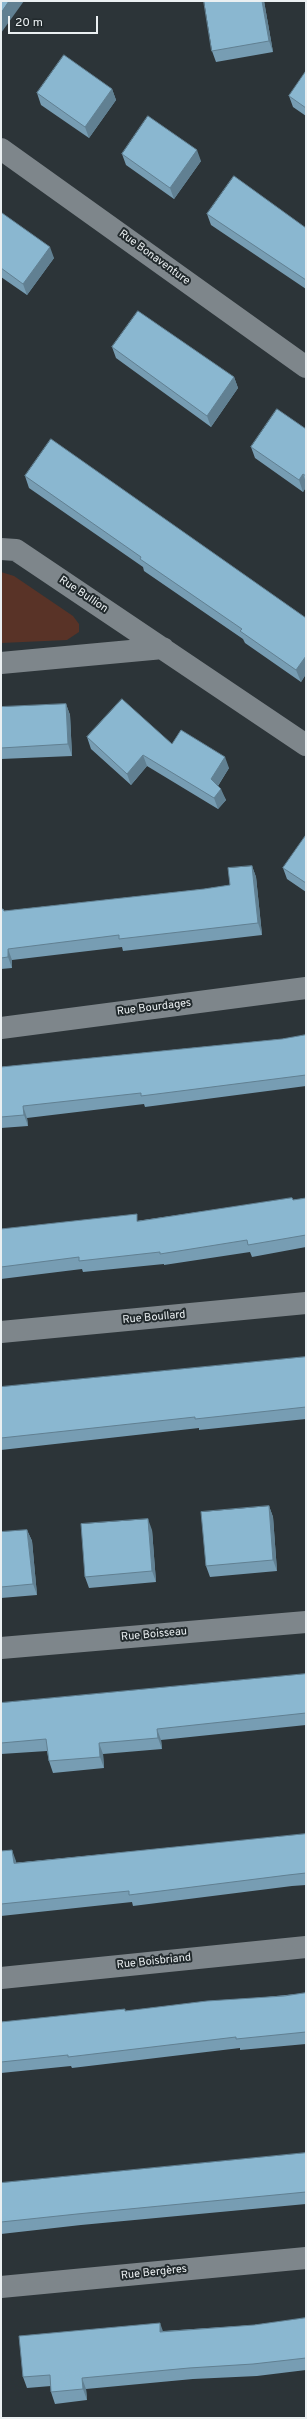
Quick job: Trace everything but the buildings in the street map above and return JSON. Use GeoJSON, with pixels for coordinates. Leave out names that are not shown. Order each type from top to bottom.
{"type":"FeatureCollection","features":[{"type":"Feature","properties":{"kind":"street","name":"Rue Bonaventure"},"geometry":{"type":"LineString","coordinates":[[1,149],[306,367]]}},
{"type":"Feature","properties":{"kind":"street","name":"Rue Bullion"},"geometry":{"type":"LineString","coordinates":[[1,549],[16,550],[306,745]]}},
{"type":"Feature","properties":{"kind":"street"},"geometry":{"type":"LineString","coordinates":[[1,663],[163,648]]}},
{"type":"Feature","properties":{"kind":"street","name":"Rue Bourdages"},"geometry":{"type":"LineString","coordinates":[[1,1028],[306,988]]}},
{"type":"Feature","properties":{"kind":"street","name":"Rue Boullard"},"geometry":{"type":"LineString","coordinates":[[1,1332],[306,1304]]}},
{"type":"Feature","properties":{"kind":"street","name":"Rue Boisseau"},"geometry":{"type":"LineString","coordinates":[[1,1648],[306,1622]]}},
{"type":"Feature","properties":{"kind":"street","name":"Rue Boisbriand"},"geometry":{"type":"LineString","coordinates":[[1,1978],[306,1947]]}},
{"type":"Feature","properties":{"kind":"street","name":"Rue Bergères"},"geometry":{"type":"LineString","coordinates":[[1,2288],[306,2258]]}},
{"type":"Feature","properties":{"kind":"shaded area"},"geometry":{"type":"Polygon","coordinates":[[[1,572],[14,576],[73,616],[79,624],[79,632],[67,640],[1,643],[1,572]]]}}]}
